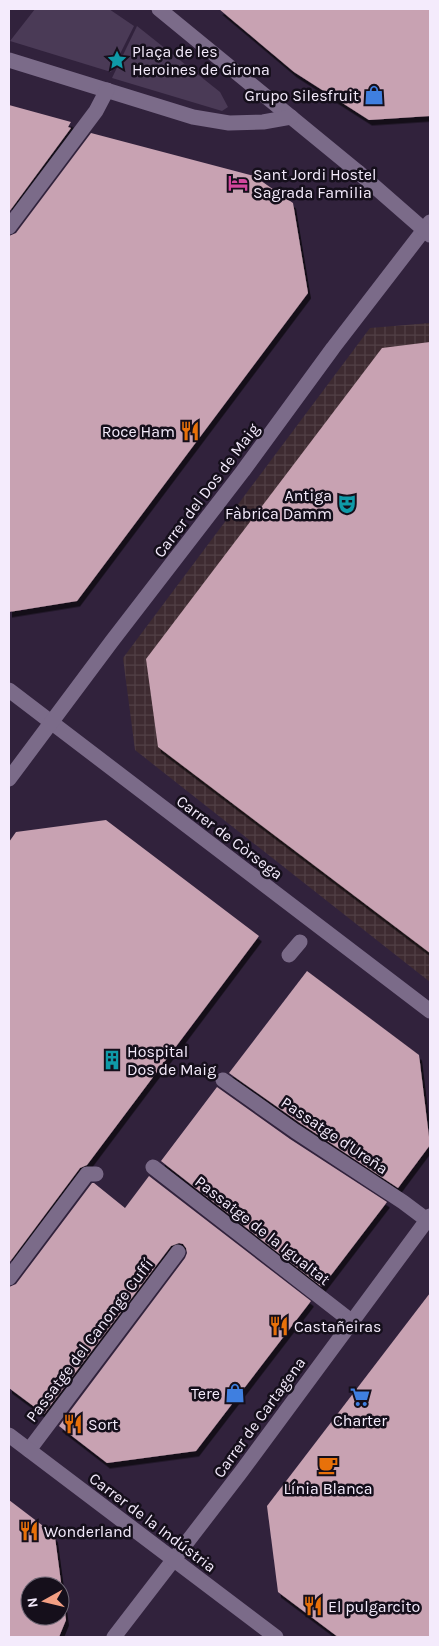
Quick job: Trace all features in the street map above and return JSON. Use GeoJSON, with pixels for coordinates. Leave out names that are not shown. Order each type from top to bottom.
{"type":"FeatureCollection","features":[{"type":"Feature","properties":{"kind":"street"},"geometry":{"type":"LineString","coordinates":[[159,9],[428,229]]}},
{"type":"Feature","properties":{"kind":"street"},"geometry":{"type":"LineString","coordinates":[[9,60],[193,117],[220,121],[263,122],[291,117]]}},
{"type":"Feature","properties":{"kind":"street"},"geometry":{"type":"LineString","coordinates":[[9,227],[91,118],[107,90]]}},
{"type":"Feature","properties":{"kind":"street","name":"Carrer del Dos de Maig"},"geometry":{"type":"LineString","coordinates":[[9,778],[244,471],[333,348],[428,229]]}},
{"type":"Feature","properties":{"kind":"street","name":"Carrer de Còrsega"},"geometry":{"type":"LineString","coordinates":[[9,690],[430,1011]]}},
{"type":"Feature","properties":{"kind":"street"},"geometry":{"type":"LineString","coordinates":[[289,955],[300,942]]}},
{"type":"Feature","properties":{"kind":"street","name":"Passatge d'Ureña"},"geometry":{"type":"LineString","coordinates":[[223,1080],[295,1131],[428,1218]]}},
{"type":"Feature","properties":{"kind":"street","name":"Passatge de la Igualtat"},"geometry":{"type":"LineString","coordinates":[[153,1168],[351,1321]]}},
{"type":"Feature","properties":{"kind":"street"},"geometry":{"type":"LineString","coordinates":[[9,1278],[87,1174],[96,1174]]}},
{"type":"Feature","properties":{"kind":"street","name":"Carrer de Cartagena"},"geometry":{"type":"LineString","coordinates":[[114,1637],[241,1472],[428,1218]]}},
{"type":"Feature","properties":{"kind":"street","name":"Passatge del Canonge Cuffí"},"geometry":{"type":"LineString","coordinates":[[29,1450],[178,1252]]}},
{"type":"Feature","properties":{"kind":"street","name":"Carrer de la Indústria"},"geometry":{"type":"LineString","coordinates":[[9,1435],[276,1637]]}},
{"type":"Feature","properties":{"kind":"shaded area"},"geometry":{"type":"Polygon","coordinates":[[[35,9],[109,9],[134,26],[111,72],[10,41],[35,9]]]}},
{"type":"Feature","properties":{"kind":"shaded area"},"geometry":{"type":"Polygon","coordinates":[[[137,26],[220,92],[228,107],[222,111],[112,78],[137,26]]]}},
{"type":"Feature","properties":{"kind":"shaded area","name":"Antiga Fàbrica Damm"},"geometry":{"type":"Polygon","coordinates":[[[430,323],[430,982],[135,750],[123,658],[370,328],[430,323]]]}},
{"type":"Feature","properties":{"kind":"building"},"geometry":{"type":"Polygon","coordinates":[[[219,9],[430,9],[430,116],[369,120],[294,72],[219,9]]]}},
{"type":"Feature","properties":{"kind":"building"},"geometry":{"type":"Polygon","coordinates":[[[9,105],[71,122],[68,127],[71,128],[9,212],[9,105]]]}},
{"type":"Feature","properties":{"kind":"building"},"geometry":{"type":"Polygon","coordinates":[[[91,133],[254,176],[293,203],[308,293],[77,601],[9,612],[9,236],[16,233],[91,133]]]}},
{"type":"Feature","properties":{"kind":"building","name":"Antiga Fàbrica Damm"},"geometry":{"type":"Polygon","coordinates":[[[430,342],[430,953],[158,747],[146,659],[382,348],[430,342]]]}},
{"type":"Feature","properties":{"kind":"building"},"geometry":{"type":"Polygon","coordinates":[[[106,820],[259,936],[87,1165],[80,1168],[9,1263],[9,842],[16,832],[106,820]]]}},
{"type":"Feature","properties":{"kind":"building"},"geometry":{"type":"Polygon","coordinates":[[[307,971],[419,1055],[430,1145],[398,1188],[229,1073],[307,971]]]}},
{"type":"Feature","properties":{"kind":"building"},"geometry":{"type":"Polygon","coordinates":[[[217,1087],[290,1139],[387,1202],[322,1287],[161,1161],[217,1087]]]}},
{"type":"Feature","properties":{"kind":"building"},"geometry":{"type":"Polygon","coordinates":[[[149,1176],[311,1301],[196,1451],[107,1463],[59,1426],[185,1258],[186,1248],[183,1244],[179,1243],[171,1246],[44,1414],[9,1388],[9,1287],[16,1284],[92,1183],[125,1208],[149,1176]]]}},
{"type":"Feature","properties":{"kind":"building"},"geometry":{"type":"Polygon","coordinates":[[[430,1293],[430,1637],[338,1637],[278,1592],[267,1506],[430,1293]]]}},
{"type":"Feature","properties":{"kind":"building"},"geometry":{"type":"Polygon","coordinates":[[[9,1500],[55,1537],[60,1576],[20,1576],[20,1626],[64,1626],[59,1637],[9,1637],[9,1500]]]}},
{"type":"Feature","properties":{"kind":"place","name":"Plaça de les Heroines de Girona"},"geometry":{"type":"Point","coordinates":[117,60]}},
{"type":"Feature","properties":{"kind":"place","name":"Grupo Silesfruit"},"geometry":{"type":"Point","coordinates":[374,95]}},
{"type":"Feature","properties":{"kind":"place","name":"Sant Jordi Hostel Sagrada Familia"},"geometry":{"type":"Point","coordinates":[238,183]}},
{"type":"Feature","properties":{"kind":"place","name":"Roce Ham"},"geometry":{"type":"Point","coordinates":[190,431]}},
{"type":"Feature","properties":{"kind":"place","name":"Antiga Fàbrica Damm"},"geometry":{"type":"Point","coordinates":[347,504]}},
{"type":"Feature","properties":{"kind":"place","name":"Hospital Dos de Maig"},"geometry":{"type":"Point","coordinates":[112,1060]}},
{"type":"Feature","properties":{"kind":"place","name":"Castañeiras"},"geometry":{"type":"Point","coordinates":[279,1326]}},
{"type":"Feature","properties":{"kind":"place","name":"Tere"},"geometry":{"type":"Point","coordinates":[235,1393]}},
{"type":"Feature","properties":{"kind":"place","name":"Charter"},"geometry":{"type":"Point","coordinates":[360,1397]}},
{"type":"Feature","properties":{"kind":"place","name":"Sort"},"geometry":{"type":"Point","coordinates":[73,1424]}},
{"type":"Feature","properties":{"kind":"place","name":"Línia Blanca"},"geometry":{"type":"Point","coordinates":[328,1465]}},
{"type":"Feature","properties":{"kind":"place","name":"Wonderland"},"geometry":{"type":"Point","coordinates":[29,1531]}},
{"type":"Feature","properties":{"kind":"place","name":"El pulgarcito"},"geometry":{"type":"Point","coordinates":[313,1606]}}]}
